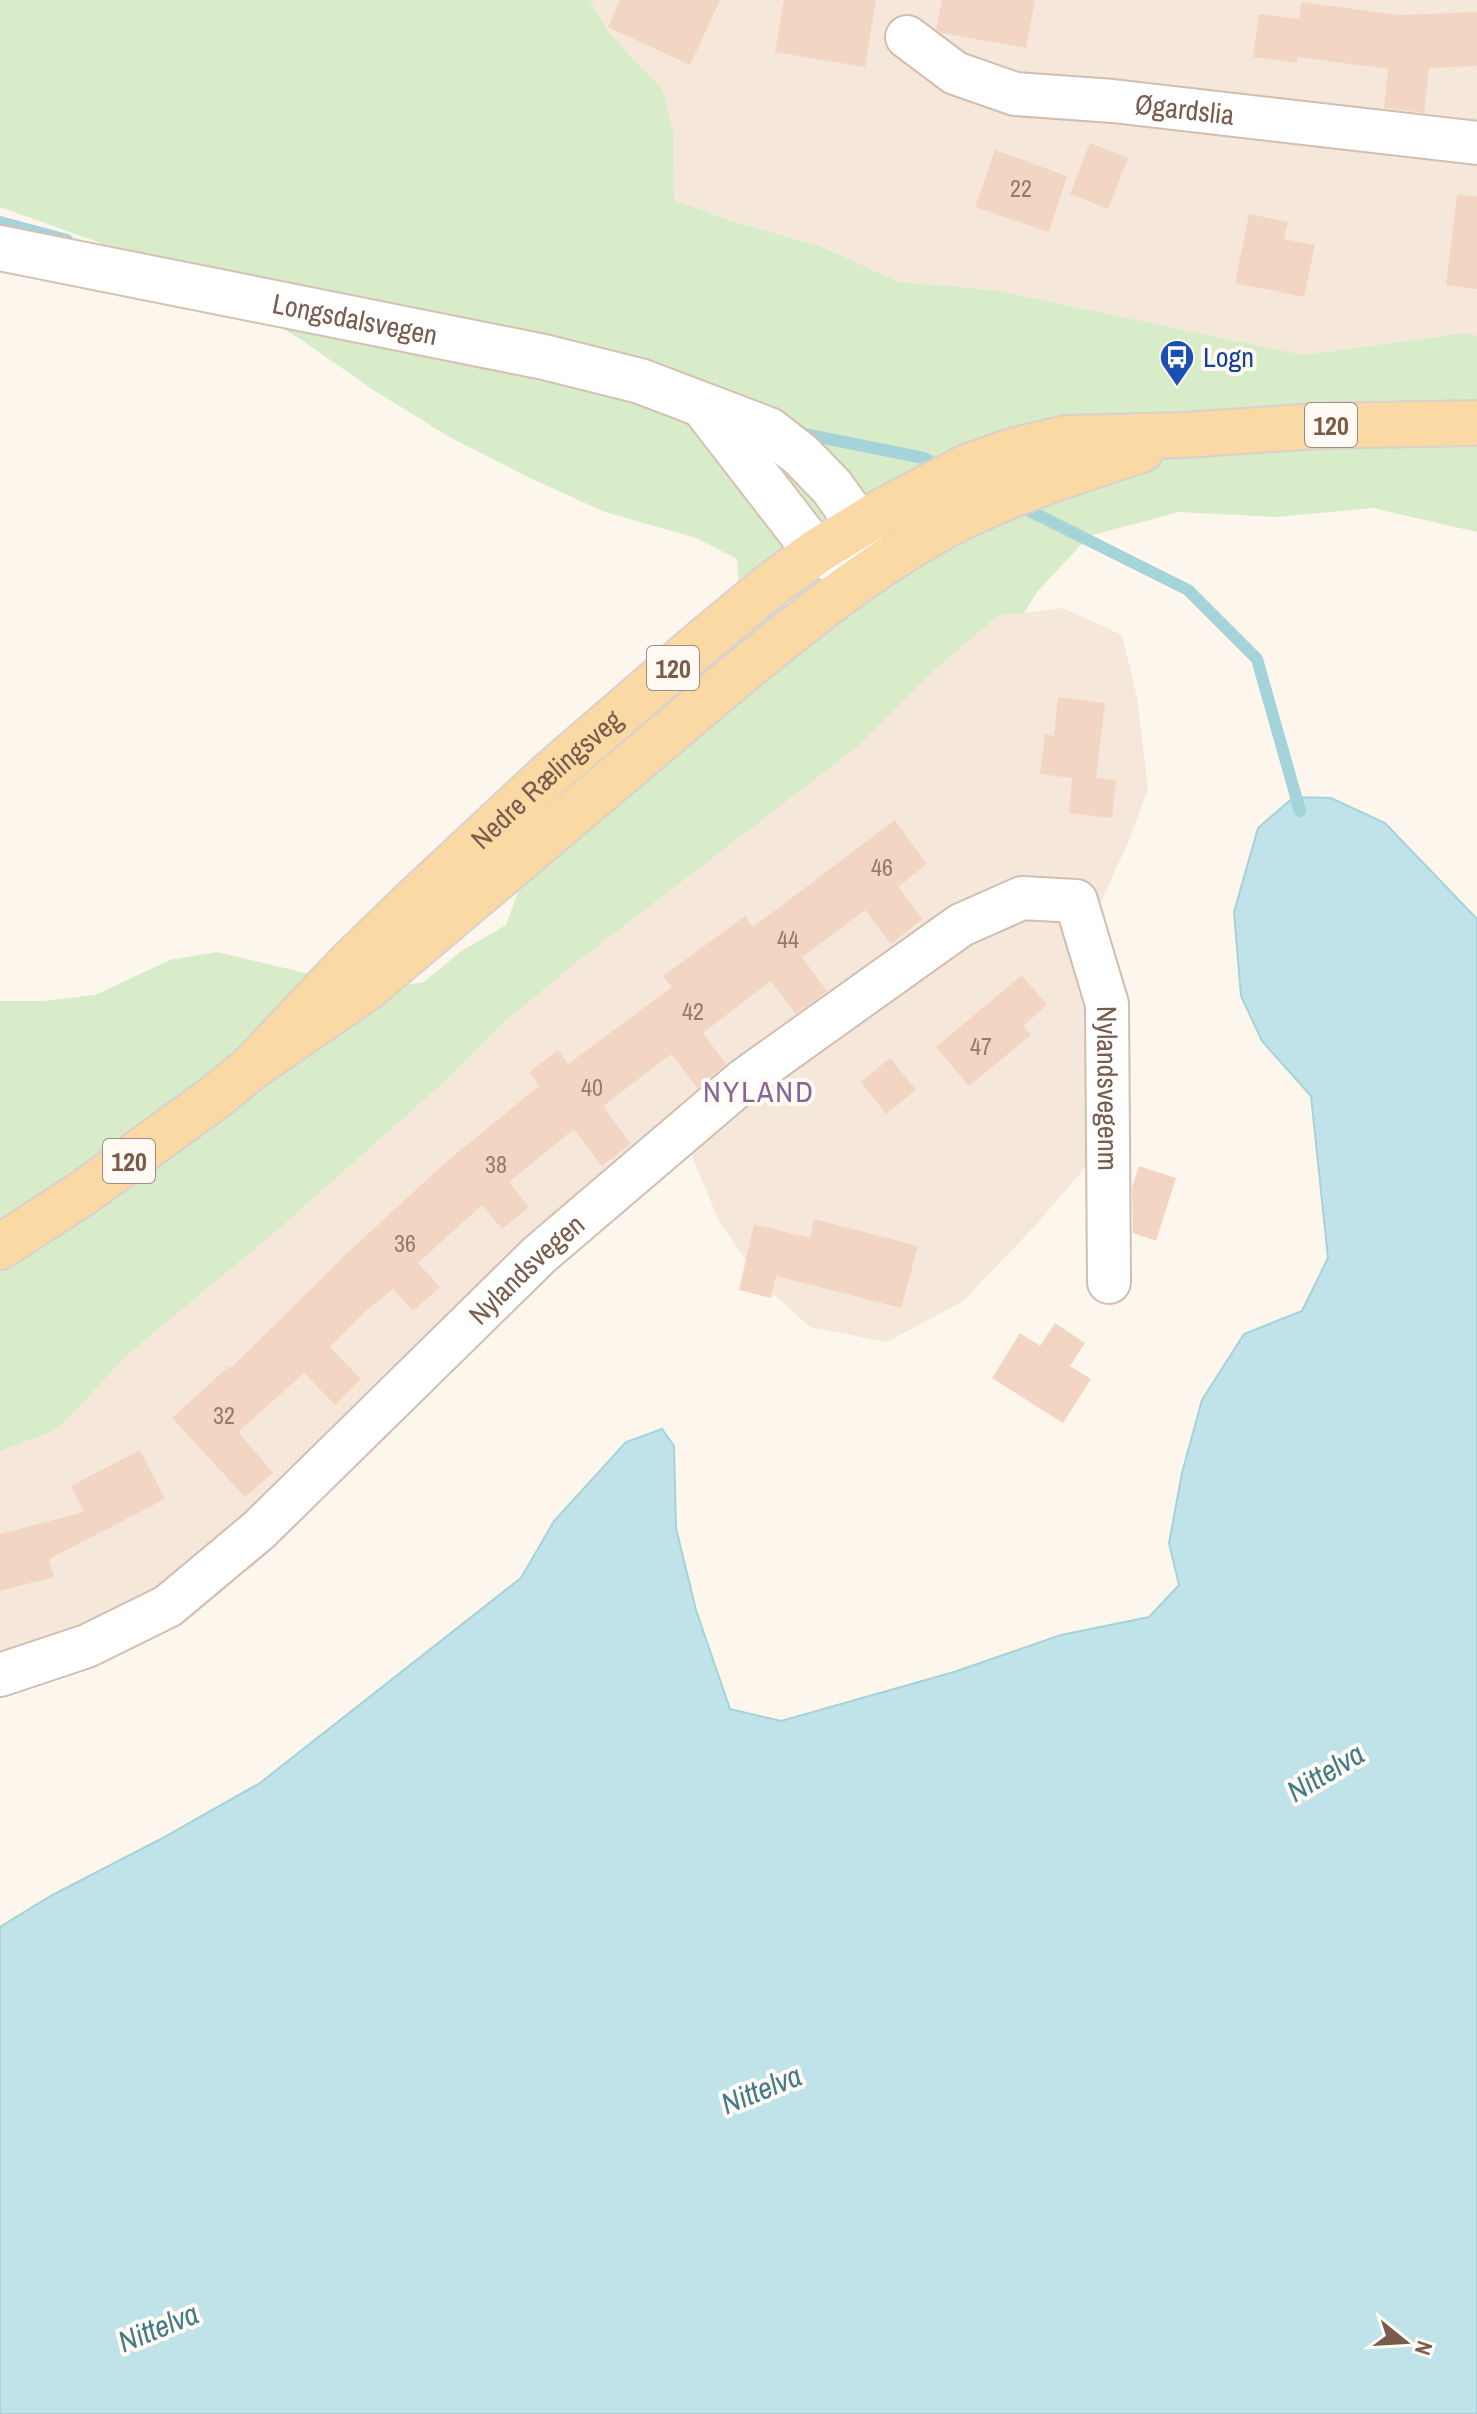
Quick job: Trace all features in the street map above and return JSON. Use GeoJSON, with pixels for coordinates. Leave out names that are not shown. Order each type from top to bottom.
{"type":"FeatureCollection","features":[{"type":"Feature","properties":{"kind":"main road","name":"Longsdalsvegen"},"geometry":{"type":"LineString","coordinates":[[0,248],[588,367],[640,381],[769,430],[801,455],[832,487],[859,525],[865,575]]}},
{"type":"Feature","properties":{"kind":"main road"},"geometry":{"type":"LineString","coordinates":[[704,407],[816,552],[865,575]]}},
{"type":"Feature","properties":{"kind":"main road","name":"Nedre Rælingsveg"},"geometry":{"type":"LineString","coordinates":[[252,1067],[360,953],[550,774],[760,594],[816,552],[859,525],[969,466],[1015,450],[1066,438],[1185,435],[1317,426],[1477,423]]}},
{"type":"Feature","properties":{"kind":"main road","name":"Nedre Rælingsveg"},"geometry":{"type":"LineString","coordinates":[[0,1247],[149,1146],[252,1067],[367,988],[748,666],[865,575],[945,526],[1017,492],[1185,435]]}},
{"type":"Feature","properties":{"kind":"street","name":"Øgardslia"},"geometry":{"type":"LineString","coordinates":[[907,37],[955,73],[1015,94],[1160,106],[1477,143]]}},
{"type":"Feature","properties":{"kind":"street","name":"Nylandsvegen"},"geometry":{"type":"LineString","coordinates":[[0,1675],[87,1646],[168,1606],[259,1530],[539,1255],[757,1071],[961,925],[1022,898],[1076,901]]}},
{"type":"Feature","properties":{"kind":"street","name":"Nylandsvegenm"},"geometry":{"type":"LineString","coordinates":[[1076,901],[1107,1004],[1109,1282]]}},
{"type":"Feature","properties":{"kind":"shaded area"},"geometry":{"type":"Polygon","coordinates":[[[590,0],[1477,0],[1477,336],[1463,333],[1303,355],[995,290],[898,282],[820,246],[729,220],[674,200],[673,131],[663,90],[609,33],[590,0]]]}},
{"type":"Feature","properties":{"kind":"shaded area"},"geometry":{"type":"Polygon","coordinates":[[[1063,608],[1122,635],[1137,697],[1148,788],[1130,838],[1101,902],[1131,1062],[1108,1141],[1034,1227],[963,1301],[887,1342],[810,1327],[763,1285],[718,1219],[688,1146],[299,1486],[138,1603],[0,1667],[0,1451],[49,1433],[66,1421],[127,1355],[279,1229],[443,1083],[503,1023],[998,616],[1063,608]]]}},
{"type":"Feature","properties":{"kind":"green space"},"geometry":{"type":"Polygon","coordinates":[[[0,0],[590,0],[609,33],[663,90],[673,131],[674,200],[729,220],[820,246],[899,282],[995,290],[1303,355],[1464,333],[1477,336],[1477,532],[1373,508],[1277,517],[1179,512],[1089,536],[1037,592],[1024,613],[998,616],[936,668],[858,746],[582,958],[503,1023],[443,1083],[279,1229],[127,1355],[66,1421],[49,1433],[0,1451],[0,1001],[43,1001],[95,995],[170,960],[217,952],[377,990],[424,982],[460,952],[506,925],[532,853],[549,772],[739,591],[737,559],[696,538],[605,512],[451,438],[228,295],[159,264],[0,207],[0,0]]]}},
{"type":"Feature","properties":{"kind":"water","name":"Nittelva"},"geometry":{"type":"Polygon","coordinates":[[[1294,797],[1331,798],[1385,823],[1477,919],[1477,2414],[0,2414],[0,1927],[52,1895],[260,1783],[521,1578],[554,1521],[626,1442],[662,1429],[674,1446],[676,1528],[696,1610],[730,1709],[781,1721],[954,1672],[1061,1635],[1149,1617],[1179,1585],[1169,1543],[1182,1473],[1202,1400],[1244,1334],[1302,1311],[1328,1258],[1311,1096],[1262,1041],[1241,996],[1234,912],[1258,828],[1294,797]]]}},
{"type":"Feature","properties":{"kind":"building"},"geometry":{"type":"Polygon","coordinates":[[[620,0],[720,0],[690,65],[608,27],[620,0]]]}},
{"type":"Feature","properties":{"kind":"building"},"geometry":{"type":"Polygon","coordinates":[[[784,0],[876,0],[865,67],[775,52],[784,0]]]}},
{"type":"Feature","properties":{"kind":"building"},"geometry":{"type":"Polygon","coordinates":[[[942,0],[1035,0],[1026,48],[942,33],[936,29],[942,0]]]}},
{"type":"Feature","properties":{"kind":"building"},"geometry":{"type":"Polygon","coordinates":[[[1301,2],[1398,15],[1477,12],[1477,66],[1429,68],[1424,113],[1384,108],[1388,69],[1298,57],[1297,63],[1253,57],[1259,14],[1299,19],[1301,2]]]}},
{"type":"Feature","properties":{"kind":"building"},"geometry":{"type":"Polygon","coordinates":[[[1090,143],[1128,158],[1108,209],[1070,194],[1090,143]]]}},
{"type":"Feature","properties":{"kind":"building"},"geometry":{"type":"Polygon","coordinates":[[[995,150],[1067,176],[1049,232],[975,207],[995,150]]]}},
{"type":"Feature","properties":{"kind":"building"},"geometry":{"type":"Polygon","coordinates":[[[1457,195],[1477,196],[1477,289],[1446,285],[1457,195]]]}},
{"type":"Feature","properties":{"kind":"building"},"geometry":{"type":"Polygon","coordinates":[[[1249,214],[1288,222],[1284,239],[1315,245],[1304,297],[1235,283],[1249,214]]]}},
{"type":"Feature","properties":{"kind":"building"},"geometry":{"type":"Polygon","coordinates":[[[1058,697],[1105,703],[1096,778],[1116,780],[1112,818],[1069,813],[1072,778],[1040,774],[1045,734],[1054,736],[1058,697]]]}},
{"type":"Feature","properties":{"kind":"building"},"geometry":{"type":"Polygon","coordinates":[[[895,820],[927,864],[898,887],[923,919],[891,944],[865,910],[802,957],[827,991],[796,1014],[771,981],[703,1033],[726,1064],[697,1088],[670,1055],[603,1106],[631,1144],[602,1166],[574,1129],[509,1182],[529,1207],[502,1229],[482,1205],[418,1263],[440,1287],[413,1311],[393,1289],[330,1347],[361,1379],[335,1405],[304,1373],[238,1432],[273,1473],[245,1497],[172,1418],[229,1366],[231,1368],[344,1256],[446,1162],[539,1086],[529,1072],[558,1050],[568,1064],[672,987],[663,976],[745,916],[753,927],[895,820]]]}},
{"type":"Feature","properties":{"kind":"building"},"geometry":{"type":"Polygon","coordinates":[[[1022,975],[1047,1005],[1023,1026],[1031,1035],[969,1086],[936,1047],[1022,975]]]}},
{"type":"Feature","properties":{"kind":"building"},"geometry":{"type":"Polygon","coordinates":[[[890,1058],[916,1090],[886,1114],[861,1082],[890,1058]]]}},
{"type":"Feature","properties":{"kind":"building"},"geometry":{"type":"Polygon","coordinates":[[[1139,1166],[1176,1178],[1156,1241],[1133,1233],[1132,1187],[1139,1166]]]}},
{"type":"Feature","properties":{"kind":"building"},"geometry":{"type":"Polygon","coordinates":[[[814,1219],[918,1246],[901,1308],[776,1276],[771,1298],[739,1290],[754,1224],[810,1238],[814,1219]]]}},
{"type":"Feature","properties":{"kind":"building"},"geometry":{"type":"Polygon","coordinates":[[[1055,1323],[1085,1343],[1070,1366],[1091,1379],[1063,1423],[992,1378],[1020,1333],[1040,1346],[1055,1323]]]}},
{"type":"Feature","properties":{"kind":"building"},"geometry":{"type":"Polygon","coordinates":[[[140,1450],[165,1499],[49,1559],[54,1577],[0,1591],[0,1534],[84,1512],[71,1486],[140,1450]]]}},
{"type":"Feature","properties":{"kind":"waterway"},"geometry":{"type":"LineString","coordinates":[[0,222],[67,240]]}},
{"type":"Feature","properties":{"kind":"waterway"},"geometry":{"type":"LineString","coordinates":[[799,433],[924,458],[944,468]]}},
{"type":"Feature","properties":{"kind":"waterway"},"geometry":{"type":"LineString","coordinates":[[1018,505],[1188,590],[1257,659],[1300,811]]}},
{"type":"Feature","properties":{"kind":"place","name":"Logn"},"geometry":{"type":"Point","coordinates":[1177,388]}},
{"type":"Feature","properties":{"kind":"district","name":"NYLAND"},"geometry":{"type":"Point","coordinates":[759,1091]}}]}
